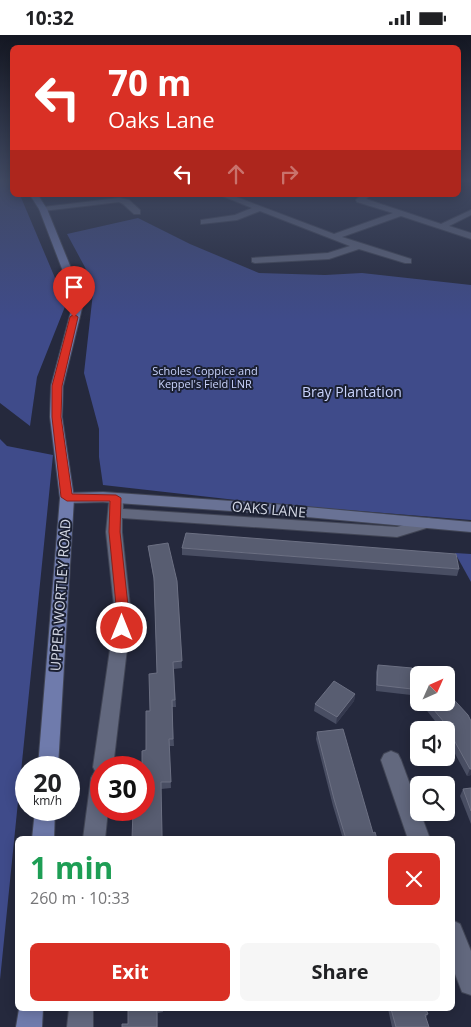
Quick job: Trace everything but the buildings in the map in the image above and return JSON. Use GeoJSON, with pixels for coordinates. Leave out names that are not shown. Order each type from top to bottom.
{"type":"FeatureCollection","features":[{"type":"Feature","properties":{"kind":"main road","name":"UPPER WORTLEY ROAD"},"geometry":{"type":"LineString","coordinates":[[49,756],[67,497],[56,417],[57,386],[79,300],[50,227]]}},
{"type":"Feature","properties":{"kind":"main road"},"geometry":{"type":"LineString","coordinates":[[43,836],[44,821]]}},
{"type":"Feature","properties":{"kind":"main road"},"geometry":{"type":"LineString","coordinates":[[29,1027],[31,1011]]}},
{"type":"Feature","properties":{"kind":"street"},"geometry":{"type":"LineString","coordinates":[[313,227],[408,261]]}},
{"type":"Feature","properties":{"kind":"street"},"geometry":{"type":"LineString","coordinates":[[336,236],[361,227]]}},
{"type":"Feature","properties":{"kind":"street"},"geometry":{"type":"LineString","coordinates":[[446,227],[471,236]]}},
{"type":"Feature","properties":{"kind":"street"},"geometry":{"type":"LineString","coordinates":[[255,260],[329,256],[359,245]]}},
{"type":"Feature","properties":{"kind":"street"},"geometry":{"type":"LineString","coordinates":[[67,497],[116,505],[397,532],[428,523],[471,527]]}},
{"type":"Feature","properties":{"kind":"street"},"geometry":{"type":"LineString","coordinates":[[105,756],[120,656],[123,615],[114,532],[116,505]]}},
{"type":"Feature","properties":{"kind":"street"},"geometry":{"type":"LineString","coordinates":[[391,760],[418,836]]}},
{"type":"Feature","properties":{"kind":"street"},"geometry":{"type":"LineString","coordinates":[[94,836],[96,821]]}},
{"type":"Feature","properties":{"kind":"street"},"geometry":{"type":"LineString","coordinates":[[455,939],[471,983]]}},
{"type":"Feature","properties":{"kind":"street"},"geometry":{"type":"LineString","coordinates":[[80,1027],[81,1011]]}},
{"type":"Feature","properties":{"kind":"green space"},"geometry":{"type":"Polygon","coordinates":[[[0,227],[34,227],[66,304],[37,377],[30,426],[0,403],[0,227]]]}},
{"type":"Feature","properties":{"kind":"green space","name":"Scholes Coppice and Keppel's Field LNR"},"geometry":{"type":"Polygon","coordinates":[[[97,227],[157,227],[190,244],[259,273],[325,275],[362,273],[471,285],[471,520],[272,504],[103,485],[99,457],[99,429],[84,373],[94,284],[67,234],[97,227]]]}},
{"type":"Feature","properties":{"kind":"green space"},"geometry":{"type":"Polygon","coordinates":[[[0,439],[7,446],[53,455],[23,756],[15,756],[16,821],[0,980],[0,439]]]}},
{"type":"Feature","properties":{"kind":"green space"},"geometry":{"type":"Polygon","coordinates":[[[455,553],[471,554],[471,582],[455,553]]]}},
{"type":"Feature","properties":{"kind":"route"},"geometry":{"type":"LineString","coordinates":[[74,317],[57,386],[56,417],[67,497],[116,498],[114,532],[123,615],[122,628]]}},
{"type":"Feature","properties":{"kind":"park label","name":"Bray Plantation"},"geometry":{"type":"Point","coordinates":[352,391]}}]}
